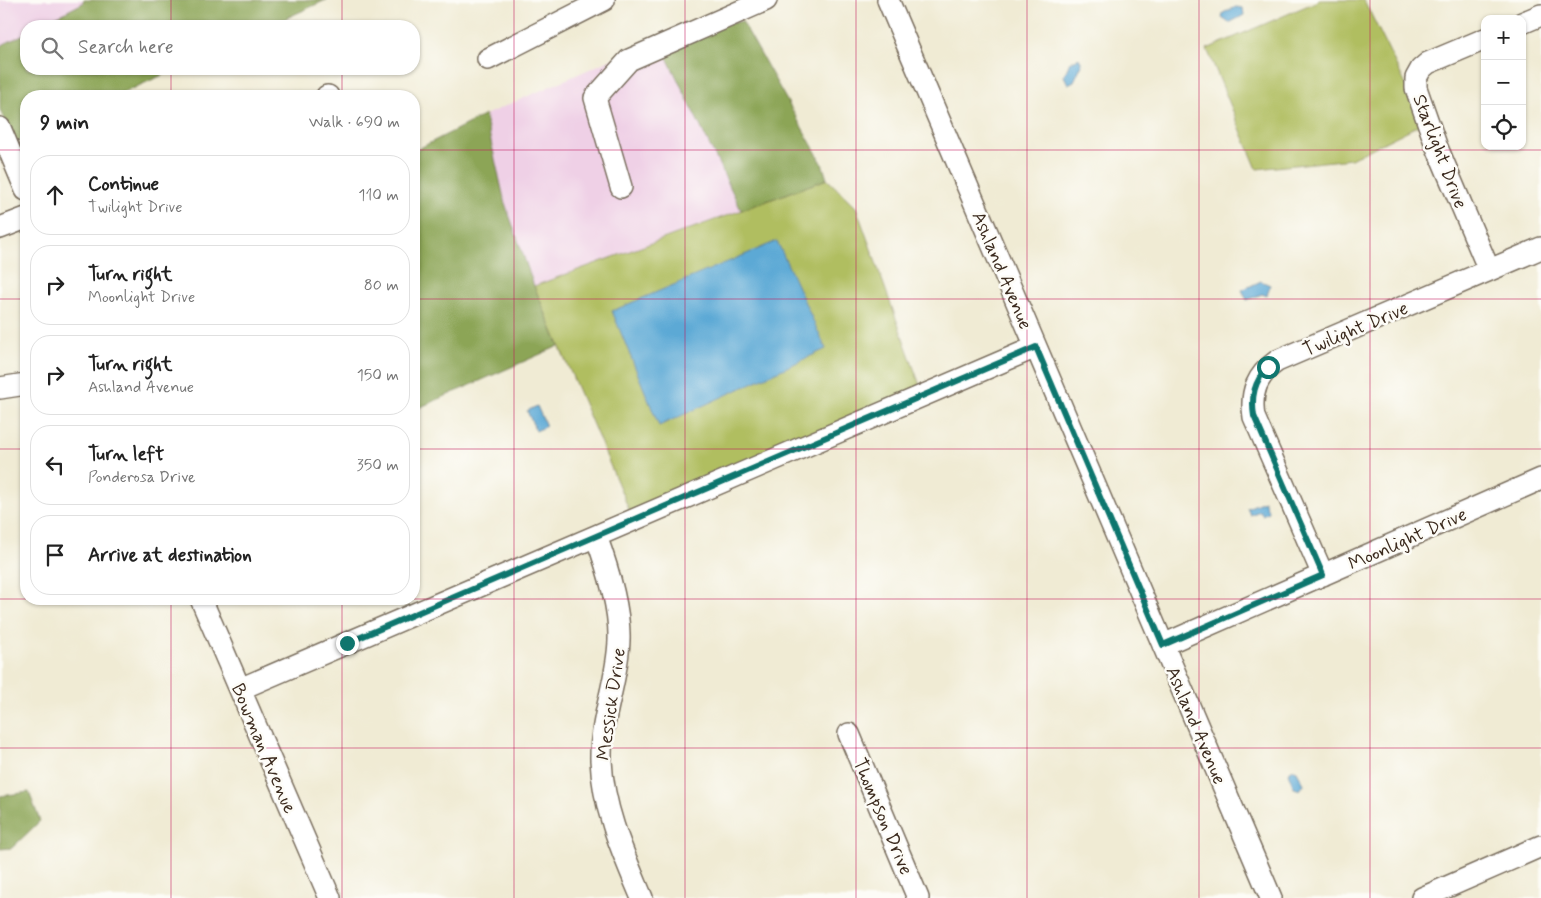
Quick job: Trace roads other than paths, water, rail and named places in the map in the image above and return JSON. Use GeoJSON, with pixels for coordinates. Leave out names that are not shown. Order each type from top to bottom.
{"type":"FeatureCollection","features":[{"type":"Feature","properties":{"kind":"street"},"geometry":{"type":"LineString","coordinates":[[488,59],[604,0]]}},
{"type":"Feature","properties":{"kind":"street"},"geometry":{"type":"LineString","coordinates":[[622,187],[595,98],[629,60],[766,0]]}},
{"type":"Feature","properties":{"kind":"street","name":"Ashland Avenue"},"geometry":{"type":"LineString","coordinates":[[888,0],[1271,898]]}},
{"type":"Feature","properties":{"kind":"street"},"geometry":{"type":"LineString","coordinates":[[1526,21],[1541,15]]}},
{"type":"Feature","properties":{"kind":"street","name":"Starlight Drive"},"geometry":{"type":"LineString","coordinates":[[1481,41],[1428,63],[1421,69],[1416,78],[1416,88],[1436,145],[1489,270]]}},
{"type":"Feature","properties":{"kind":"street"},"geometry":{"type":"LineString","coordinates":[[0,128],[20,176]]}},
{"type":"Feature","properties":{"kind":"street"},"geometry":{"type":"LineString","coordinates":[[0,228],[20,220]]}},
{"type":"Feature","properties":{"kind":"street","name":"Twilight Drive"},"geometry":{"type":"LineString","coordinates":[[1323,575],[1254,416],[1252,403],[1254,389],[1260,376],[1277,361],[1541,248]]}},
{"type":"Feature","properties":{"kind":"street"},"geometry":{"type":"LineString","coordinates":[[240,689],[1036,347]]}},
{"type":"Feature","properties":{"kind":"street"},"geometry":{"type":"LineString","coordinates":[[0,388],[20,385]]}},
{"type":"Feature","properties":{"kind":"street","name":"Moonlight Drive"},"geometry":{"type":"LineString","coordinates":[[1163,645],[1541,479]]}},
{"type":"Feature","properties":{"kind":"street","name":"Messick Drive"},"geometry":{"type":"LineString","coordinates":[[596,536],[604,559],[616,613],[619,640],[604,730],[601,758],[603,786],[618,841],[642,898]]}},
{"type":"Feature","properties":{"kind":"street","name":"Bowman Avenue"},"geometry":{"type":"LineString","coordinates":[[204,605],[330,898]]}},
{"type":"Feature","properties":{"kind":"street","name":"Thompson Drive"},"geometry":{"type":"LineString","coordinates":[[849,734],[918,898]]}},
{"type":"Feature","properties":{"kind":"street"},"geometry":{"type":"LineString","coordinates":[[1422,898],[1541,846]]}},
{"type":"Feature","properties":{"kind":"water"},"geometry":{"type":"Polygon","coordinates":[[[1236,7],[1243,8],[1244,15],[1229,23],[1222,18],[1223,13],[1236,7]]]}},
{"type":"Feature","properties":{"kind":"water"},"geometry":{"type":"Polygon","coordinates":[[[1079,58],[1082,64],[1074,81],[1068,84],[1064,76],[1070,62],[1079,58]]]}},
{"type":"Feature","properties":{"kind":"water"},"geometry":{"type":"Polygon","coordinates":[[[777,241],[826,349],[659,426],[612,311],[777,241]]]}},
{"type":"Feature","properties":{"kind":"water"},"geometry":{"type":"Polygon","coordinates":[[[1261,281],[1270,285],[1267,296],[1262,294],[1247,300],[1242,290],[1261,281]]]}},
{"type":"Feature","properties":{"kind":"water"},"geometry":{"type":"Polygon","coordinates":[[[537,406],[546,426],[536,431],[527,411],[537,406]]]}},
{"type":"Feature","properties":{"kind":"water"},"geometry":{"type":"Polygon","coordinates":[[[1264,501],[1269,512],[1262,515],[1260,511],[1250,515],[1247,508],[1264,501]]]}},
{"type":"Feature","properties":{"kind":"water"},"geometry":{"type":"Polygon","coordinates":[[[1293,769],[1297,771],[1304,784],[1300,790],[1294,788],[1288,773],[1293,769]]]}}]}
